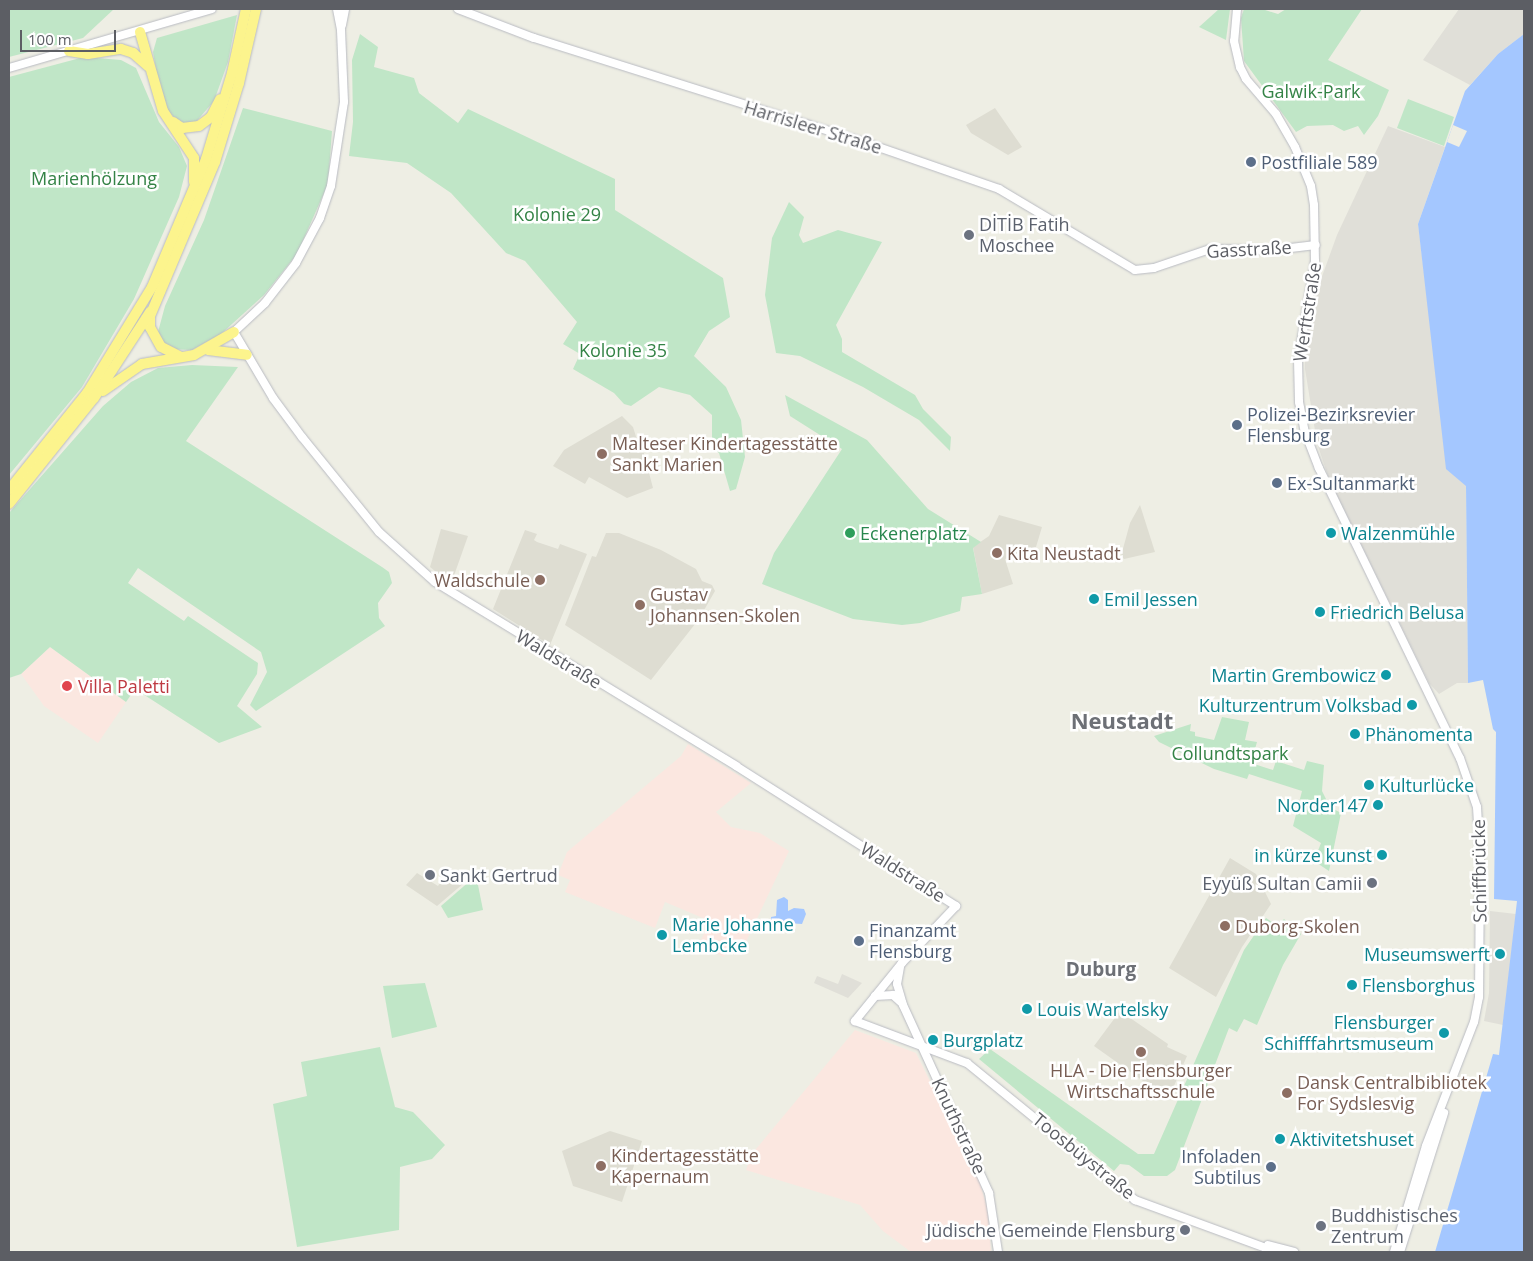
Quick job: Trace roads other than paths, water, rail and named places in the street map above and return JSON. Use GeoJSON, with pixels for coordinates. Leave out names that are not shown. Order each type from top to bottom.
{"type":"FeatureCollection","features":[{"type":"Feature","properties":{"kind":"highway"},"geometry":{"type":"LineString","coordinates":[[9,490],[87,392],[152,287],[188,205],[217,128],[250,11]]}},
{"type":"Feature","properties":{"kind":"highway"},"geometry":{"type":"LineString","coordinates":[[9,504],[94,398],[154,305],[215,162],[250,11]]}},
{"type":"Feature","properties":{"kind":"highway"},"geometry":{"type":"LineString","coordinates":[[140,32],[148,66],[163,112],[194,158],[195,178],[188,205]]}},
{"type":"Feature","properties":{"kind":"highway"},"geometry":{"type":"LineString","coordinates":[[69,51],[88,54],[121,49],[133,53],[148,66]]}},
{"type":"Feature","properties":{"kind":"highway"},"geometry":{"type":"LineString","coordinates":[[170,120],[182,128],[199,126],[216,108],[232,74]]}},
{"type":"Feature","properties":{"kind":"highway"},"geometry":{"type":"LineString","coordinates":[[154,305],[150,327],[154,338],[170,354],[181,357]]}},
{"type":"Feature","properties":{"kind":"highway"},"geometry":{"type":"LineString","coordinates":[[94,398],[142,364],[207,350],[234,332]]}},
{"type":"Feature","properties":{"kind":"highway"},"geometry":{"type":"LineString","coordinates":[[207,350],[246,355]]}},
{"type":"Feature","properties":{"kind":"main road"},"geometry":{"type":"LineString","coordinates":[[9,68],[140,32],[212,9]]}},
{"type":"Feature","properties":{"kind":"main road"},"geometry":{"type":"LineString","coordinates":[[234,332],[265,304],[296,263],[326,202],[336,168],[342,125],[341,30],[337,9]]}},
{"type":"Feature","properties":{"kind":"main road"},"geometry":{"type":"LineString","coordinates":[[341,30],[345,9]]}},
{"type":"Feature","properties":{"kind":"main road","name":"Harrisleer Straße"},"geometry":{"type":"LineString","coordinates":[[458,9],[534,38],[864,142],[982,183],[1014,197],[1125,266],[1145,271],[1154,268]]}},
{"type":"Feature","properties":{"kind":"main road","name":"Werftstraße"},"geometry":{"type":"LineString","coordinates":[[1237,9],[1234,41],[1240,67],[1246,79],[1276,114],[1305,168],[1314,204],[1316,245],[1298,360],[1302,416],[1319,468],[1418,672]]}},
{"type":"Feature","properties":{"kind":"main road","name":"Gasstraße"},"geometry":{"type":"LineString","coordinates":[[1154,268],[1210,249],[1274,250],[1316,245]]}},
{"type":"Feature","properties":{"kind":"main road","name":"Waldstraße"},"geometry":{"type":"LineString","coordinates":[[234,332],[277,404],[346,493],[396,549],[435,582],[736,766],[956,906],[902,962]]}},
{"type":"Feature","properties":{"kind":"main road","name":"Schiffbrücke"},"geometry":{"type":"LineString","coordinates":[[1400,1252],[1474,1022],[1478,997],[1479,826],[1469,780],[1418,672]]}},
{"type":"Feature","properties":{"kind":"main road"},"geometry":{"type":"LineString","coordinates":[[902,962],[855,1021],[922,1045]]}},
{"type":"Feature","properties":{"kind":"main road","name":"Knuthstraße"},"geometry":{"type":"LineString","coordinates":[[902,962],[897,984],[903,1005],[990,1193],[998,1252]]}},
{"type":"Feature","properties":{"kind":"main road"},"geometry":{"type":"LineString","coordinates":[[874,996],[893,995],[903,1005]]}},
{"type":"Feature","properties":{"kind":"main road","name":"Toosbüystraße"},"geometry":{"type":"LineString","coordinates":[[922,1045],[967,1063],[1135,1200],[1258,1243]]}},
{"type":"Feature","properties":{"kind":"main road","name":"Schiffbrücke"},"geometry":{"type":"LineString","coordinates":[[1394,1252],[1426,1146],[1454,1080]]}},
{"type":"Feature","properties":{"kind":"main road"},"geometry":{"type":"LineString","coordinates":[[1258,1243],[1277,1252]]}},
{"type":"Feature","properties":{"kind":"main road"},"geometry":{"type":"LineString","coordinates":[[1258,1243],[1294,1252]]}},
{"type":"Feature","properties":{"kind":"water"},"geometry":{"type":"Polygon","coordinates":[[[1524,34],[1524,1252],[1435,1252],[1493,1054],[1499,1055],[1517,901],[1494,899],[1496,732],[1493,729],[1483,680],[1468,683],[1466,486],[1446,469],[1418,224],[1465,91],[1498,54],[1524,34]]]}},
{"type":"Feature","properties":{"kind":"water"},"geometry":{"type":"Polygon","coordinates":[[[784,897],[788,900],[788,911],[794,908],[804,909],[806,914],[802,924],[771,922],[771,917],[776,916],[777,900],[784,897]]]}},
{"type":"Feature","properties":{"kind":"place","name":"Postfiliale 589"},"geometry":{"type":"Point","coordinates":[1251,162]}},
{"type":"Feature","properties":{"kind":"place","name":"DİTİB Fatih Moschee"},"geometry":{"type":"Point","coordinates":[969,235]}},
{"type":"Feature","properties":{"kind":"place","name":"Polizei-Bezirksrevier Flensburg"},"geometry":{"type":"Point","coordinates":[1237,425]}},
{"type":"Feature","properties":{"kind":"place","name":"Malteser Kindertagesstätte Sankt Marien"},"geometry":{"type":"Point","coordinates":[602,454]}},
{"type":"Feature","properties":{"kind":"place","name":"Ex-Sultanmarkt"},"geometry":{"type":"Point","coordinates":[1277,483]}},
{"type":"Feature","properties":{"kind":"place","name":"Eckenerplatz"},"geometry":{"type":"Point","coordinates":[850,533]}},
{"type":"Feature","properties":{"kind":"place","name":"Walzenmühle"},"geometry":{"type":"Point","coordinates":[1331,533]}},
{"type":"Feature","properties":{"kind":"place","name":"Kita Neustadt"},"geometry":{"type":"Point","coordinates":[997,553]}},
{"type":"Feature","properties":{"kind":"place","name":"Waldschule"},"geometry":{"type":"Point","coordinates":[540,580]}},
{"type":"Feature","properties":{"kind":"place","name":"Emil Jessen"},"geometry":{"type":"Point","coordinates":[1094,599]}},
{"type":"Feature","properties":{"kind":"place","name":"Gustav Johannsen-Skolen"},"geometry":{"type":"Point","coordinates":[640,605]}},
{"type":"Feature","properties":{"kind":"place","name":"Friedrich Belusa"},"geometry":{"type":"Point","coordinates":[1320,612]}},
{"type":"Feature","properties":{"kind":"place","name":"Martin Grembowicz"},"geometry":{"type":"Point","coordinates":[1386,675]}},
{"type":"Feature","properties":{"kind":"place","name":"Villa Paletti"},"geometry":{"type":"Point","coordinates":[67,686]}},
{"type":"Feature","properties":{"kind":"place","name":"Kulturzentrum Volksbad"},"geometry":{"type":"Point","coordinates":[1412,705]}},
{"type":"Feature","properties":{"kind":"place","name":"Phänomenta"},"geometry":{"type":"Point","coordinates":[1355,734]}},
{"type":"Feature","properties":{"kind":"place","name":"Kulturlücke"},"geometry":{"type":"Point","coordinates":[1369,785]}},
{"type":"Feature","properties":{"kind":"place","name":"Norder147"},"geometry":{"type":"Point","coordinates":[1378,805]}},
{"type":"Feature","properties":{"kind":"place","name":"in kürze kunst"},"geometry":{"type":"Point","coordinates":[1382,855]}},
{"type":"Feature","properties":{"kind":"place","name":"Sankt Gertrud"},"geometry":{"type":"Point","coordinates":[430,875]}},
{"type":"Feature","properties":{"kind":"place","name":"Eyyüß Sultan Camii"},"geometry":{"type":"Point","coordinates":[1372,883]}},
{"type":"Feature","properties":{"kind":"place","name":"Duborg-Skolen"},"geometry":{"type":"Point","coordinates":[1225,926]}},
{"type":"Feature","properties":{"kind":"place","name":"Marie Johanne Lembcke"},"geometry":{"type":"Point","coordinates":[662,935]}},
{"type":"Feature","properties":{"kind":"place","name":"Finanzamt Flensburg"},"geometry":{"type":"Point","coordinates":[859,941]}},
{"type":"Feature","properties":{"kind":"place","name":"Museumswerft"},"geometry":{"type":"Point","coordinates":[1500,954]}},
{"type":"Feature","properties":{"kind":"place","name":"Flensborghus"},"geometry":{"type":"Point","coordinates":[1352,985]}},
{"type":"Feature","properties":{"kind":"place","name":"Louis Wartelsky"},"geometry":{"type":"Point","coordinates":[1027,1009]}},
{"type":"Feature","properties":{"kind":"place","name":"Flensburger Schifffahrtsmuseum"},"geometry":{"type":"Point","coordinates":[1444,1033]}},
{"type":"Feature","properties":{"kind":"place","name":"Burgplatz"},"geometry":{"type":"Point","coordinates":[933,1040]}},
{"type":"Feature","properties":{"kind":"place","name":"HLA - Die Flensburger Wirtschaftsschule"},"geometry":{"type":"Point","coordinates":[1141,1052]}},
{"type":"Feature","properties":{"kind":"place","name":"Dansk Centralbibliotek For Sydslesvig"},"geometry":{"type":"Point","coordinates":[1287,1093]}},
{"type":"Feature","properties":{"kind":"place","name":"Aktivitetshuset"},"geometry":{"type":"Point","coordinates":[1280,1139]}},
{"type":"Feature","properties":{"kind":"place","name":"Kindertagesstätte Kapernaum"},"geometry":{"type":"Point","coordinates":[601,1166]}},
{"type":"Feature","properties":{"kind":"place","name":"Infoladen Subtilus"},"geometry":{"type":"Point","coordinates":[1271,1167]}},
{"type":"Feature","properties":{"kind":"place","name":"Buddhistisches Zentrum"},"geometry":{"type":"Point","coordinates":[1321,1226]}},
{"type":"Feature","properties":{"kind":"place","name":"Jüdische Gemeinde Flensburg"},"geometry":{"type":"Point","coordinates":[1185,1230]}},
{"type":"Feature","properties":{"kind":"district","name":"Neustadt"},"geometry":{"type":"Point","coordinates":[1122,721]}},
{"type":"Feature","properties":{"kind":"district","name":"Duburg"},"geometry":{"type":"Point","coordinates":[1101,970]}},
{"type":"Feature","properties":{"kind":"park label","name":"Galwik-Park"},"geometry":{"type":"Point","coordinates":[1311,91]}},
{"type":"Feature","properties":{"kind":"park label","name":"Marienhölzung"},"geometry":{"type":"Point","coordinates":[94,178]}},
{"type":"Feature","properties":{"kind":"park label","name":"Kolonie 29"},"geometry":{"type":"Point","coordinates":[557,214]}},
{"type":"Feature","properties":{"kind":"park label","name":"Kolonie 35"},"geometry":{"type":"Point","coordinates":[623,350]}},
{"type":"Feature","properties":{"kind":"park label","name":"Collundtspark"},"geometry":{"type":"Point","coordinates":[1230,753]}}]}
